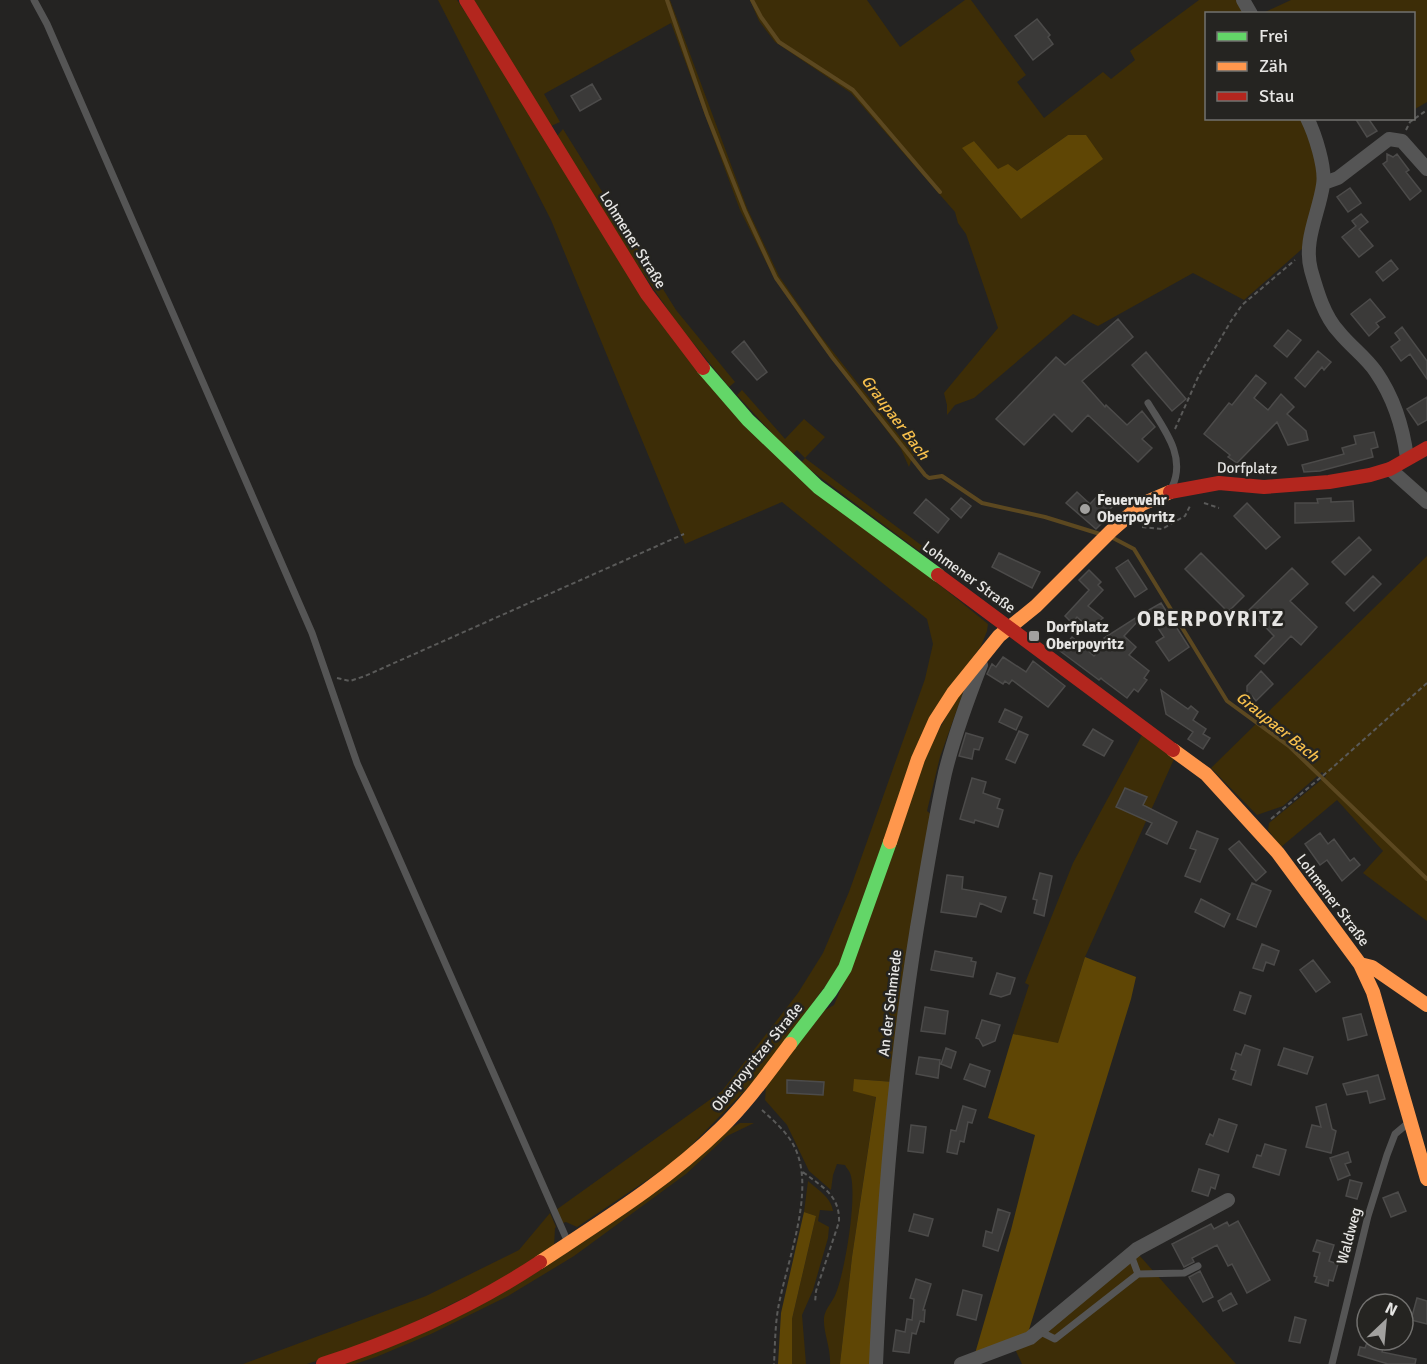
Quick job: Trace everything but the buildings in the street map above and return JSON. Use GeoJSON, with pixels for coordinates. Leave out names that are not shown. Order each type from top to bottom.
{"type":"FeatureCollection","features":[{"type":"Feature","properties":{"kind":"street","name":"Lohmener Straße"},"geometry":{"type":"LineString","coordinates":[[466,0],[647,294],[679,338],[753,426],[783,457],[818,487],[1011,627],[1206,774],[1278,853],[1360,964],[1373,992],[1427,1179]]}},
{"type":"Feature","properties":{"kind":"street"},"geometry":{"type":"LineString","coordinates":[[1308,120],[1320,157],[1324,183],[1308,252],[1310,268],[1326,312],[1337,331],[1376,371],[1394,405],[1404,433],[1407,458]]}},
{"type":"Feature","properties":{"kind":"street"},"geometry":{"type":"LineString","coordinates":[[1324,183],[1338,178],[1389,139],[1402,141],[1427,170]]}},
{"type":"Feature","properties":{"kind":"street","name":"Dorfplatz"},"geometry":{"type":"LineString","coordinates":[[1011,627],[1036,606],[1142,504],[1170,492],[1226,482],[1264,487],[1329,482],[1371,475],[1390,469],[1427,448]]}},
{"type":"Feature","properties":{"kind":"street"},"geometry":{"type":"LineString","coordinates":[[1390,469],[1427,502]]}},
{"type":"Feature","properties":{"kind":"street","name":"Oberpoyritzer Straße"},"geometry":{"type":"LineString","coordinates":[[323,1364],[375,1347],[432,1323],[506,1285],[679,1164],[720,1129],[749,1098],[830,993],[844,968],[865,915],[918,759],[935,721],[953,693],[999,636],[1011,627]]}},
{"type":"Feature","properties":{"kind":"street","name":"An der Schmiede"},"geometry":{"type":"LineString","coordinates":[[876,1364],[881,1257],[902,1033],[916,931],[945,772],[962,716],[985,655]]}},
{"type":"Feature","properties":{"kind":"street"},"geometry":{"type":"LineString","coordinates":[[1360,964],[1372,967],[1427,1005]]}},
{"type":"Feature","properties":{"kind":"street"},"geometry":{"type":"LineString","coordinates":[[961,1364],[1030,1338],[1145,1244],[1228,1200]]}},
{"type":"Feature","properties":{"kind":"lane"},"geometry":{"type":"LineString","coordinates":[[34,0],[52,35],[312,633],[329,676],[357,763],[569,1243]]}},
{"type":"Feature","properties":{"kind":"lane"},"geometry":{"type":"LineString","coordinates":[[1148,403],[1171,440],[1176,454],[1177,469],[1170,492]]}},
{"type":"Feature","properties":{"kind":"lane","name":"Waldweg"},"geometry":{"type":"LineString","coordinates":[[1332,1364],[1368,1216],[1387,1155],[1395,1134],[1409,1122]]}},
{"type":"Feature","properties":{"kind":"lane"},"geometry":{"type":"LineString","coordinates":[[1131,1254],[1138,1274]]}},
{"type":"Feature","properties":{"kind":"lane"},"geometry":{"type":"LineString","coordinates":[[1039,1331],[1055,1339],[1138,1274],[1184,1273],[1198,1266]]}},
{"type":"Feature","properties":{"kind":"path"},"geometry":{"type":"LineString","coordinates":[[1402,141],[1403,134],[1413,120]]}},
{"type":"Feature","properties":{"kind":"path"},"geometry":{"type":"LineString","coordinates":[[1171,440],[1199,375],[1242,305],[1308,252]]}},
{"type":"Feature","properties":{"kind":"path"},"geometry":{"type":"LineString","coordinates":[[1115,528],[1162,529],[1185,516],[1193,500],[1191,487]]}},
{"type":"Feature","properties":{"kind":"path"},"geometry":{"type":"LineString","coordinates":[[329,676],[350,681],[365,676],[684,534]]}},
{"type":"Feature","properties":{"kind":"path"},"geometry":{"type":"LineString","coordinates":[[1266,824],[1427,683]]}},
{"type":"Feature","properties":{"kind":"path"},"geometry":{"type":"LineString","coordinates":[[749,1098],[783,1130],[795,1148],[802,1171],[803,1197],[778,1311],[774,1364]]}},
{"type":"Feature","properties":{"kind":"path"},"geometry":{"type":"LineString","coordinates":[[802,1171],[836,1200],[839,1211],[839,1222],[816,1291],[815,1303]]}},
{"type":"Feature","properties":{"kind":"shaded area"},"geometry":{"type":"Polygon","coordinates":[[[438,0],[457,0],[751,432],[988,624],[981,646],[948,692],[840,966],[760,1075],[677,1160],[577,1227],[563,1223],[556,1210],[722,1091],[798,993],[823,953],[849,892],[925,679],[933,644],[927,619],[782,502],[685,544],[551,220],[438,0]]]}},
{"type":"Feature","properties":{"kind":"shaded area"},"geometry":{"type":"Polygon","coordinates":[[[473,0],[670,0],[747,208],[779,276],[819,334],[904,442],[920,448],[912,458],[909,467],[901,449],[814,336],[774,278],[740,210],[671,23],[544,94],[560,122],[551,126],[473,0]]]}},
{"type":"Feature","properties":{"kind":"shaded area"},"geometry":{"type":"Polygon","coordinates":[[[750,0],[867,0],[900,47],[965,0],[971,0],[1026,75],[1017,82],[1044,118],[1103,72],[1111,79],[1135,60],[1130,51],[1199,0],[1238,0],[1245,12],[1205,12],[1205,120],[1304,120],[1316,157],[1318,184],[1302,249],[1244,300],[1193,273],[1098,326],[1073,314],[974,398],[955,405],[947,415],[944,393],[998,328],[966,234],[958,223],[955,212],[851,93],[775,42],[759,21],[750,0]],[[1068,135],[1017,171],[998,170],[974,141],[963,149],[1021,219],[1068,135]]]}},
{"type":"Feature","properties":{"kind":"shaded area"},"geometry":{"type":"Polygon","coordinates":[[[1291,0],[1427,0],[1427,102],[1415,109],[1415,12],[1265,12],[1291,0]]]}},
{"type":"Feature","properties":{"kind":"shaded area"},"geometry":{"type":"Polygon","coordinates":[[[563,129],[676,310],[735,382],[729,387],[658,300],[557,136],[563,129]]]}},
{"type":"Feature","properties":{"kind":"shaded area"},"geometry":{"type":"Polygon","coordinates":[[[1068,135],[1086,135],[1103,159],[1021,219],[962,148],[974,141],[998,169],[1008,164],[1017,171],[1068,135]]]}},
{"type":"Feature","properties":{"kind":"shaded area"},"geometry":{"type":"Polygon","coordinates":[[[742,390],[785,439],[804,419],[825,437],[805,458],[797,450],[792,455],[737,395],[742,390]]]}},
{"type":"Feature","properties":{"kind":"shaded area"},"geometry":{"type":"Polygon","coordinates":[[[805,458],[925,548],[919,551],[801,463],[805,458]]]}},
{"type":"Feature","properties":{"kind":"shaded area"},"geometry":{"type":"Polygon","coordinates":[[[1427,556],[1427,921],[1363,873],[1383,851],[1337,800],[1281,847],[1268,830],[1269,823],[1326,776],[1322,772],[1283,806],[1257,815],[1211,768],[1427,556]]]}},
{"type":"Feature","properties":{"kind":"shaded area"},"geometry":{"type":"Polygon","coordinates":[[[969,676],[940,757],[927,811],[932,815],[894,1082],[855,1079],[876,1096],[852,1257],[840,1364],[830,1364],[824,1318],[840,1282],[846,1251],[852,1198],[850,1173],[845,1165],[837,1164],[831,1190],[809,1171],[787,1125],[765,1100],[766,1085],[825,1010],[834,1005],[850,967],[922,760],[969,676]]]}},
{"type":"Feature","properties":{"kind":"shaded area"},"geometry":{"type":"Polygon","coordinates":[[[1142,735],[1174,759],[1085,957],[1058,1044],[1013,1034],[1029,985],[1025,983],[1073,863],[1142,735]]]}},
{"type":"Feature","properties":{"kind":"shaded area"},"geometry":{"type":"Polygon","coordinates":[[[1085,957],[1136,977],[1131,999],[1028,1333],[974,1357],[1011,1230],[1035,1135],[988,1118],[1013,1034],[1058,1043],[1085,957]]]}},
{"type":"Feature","properties":{"kind":"shaded area"},"geometry":{"type":"Polygon","coordinates":[[[854,1079],[894,1082],[872,1364],[840,1364],[852,1257],[876,1097],[853,1091],[854,1079]]]}},
{"type":"Feature","properties":{"kind":"shaded area"},"geometry":{"type":"Polygon","coordinates":[[[740,1123],[754,1123],[727,1136],[686,1174],[574,1256],[508,1296],[431,1334],[376,1357],[355,1364],[333,1364],[434,1325],[740,1123]]]}},
{"type":"Feature","properties":{"kind":"shaded area"},"geometry":{"type":"Polygon","coordinates":[[[808,1181],[827,1198],[833,1211],[820,1210],[818,1221],[829,1227],[813,1290],[802,1315],[806,1364],[792,1364],[792,1319],[816,1216],[804,1212],[808,1181]]]}},
{"type":"Feature","properties":{"kind":"shaded area"},"geometry":{"type":"Polygon","coordinates":[[[804,1212],[816,1216],[792,1319],[792,1364],[778,1364],[781,1313],[804,1212]]]}},
{"type":"Feature","properties":{"kind":"shaded area"},"geometry":{"type":"Polygon","coordinates":[[[550,1213],[556,1227],[554,1247],[503,1279],[372,1343],[307,1364],[243,1364],[426,1296],[519,1250],[550,1213]]]}},
{"type":"Feature","properties":{"kind":"shaded area"},"geometry":{"type":"Polygon","coordinates":[[[1139,1255],[1236,1364],[1022,1364],[1015,1349],[1139,1255]]]}},
{"type":"Feature","properties":{"kind":"waterway","name":"Graupaer Bach"},"geometry":{"type":"LineString","coordinates":[[667,0],[707,115],[745,211],[776,278],[832,357],[925,475],[929,478],[942,476],[982,503],[1045,517],[1100,534]]}},
{"type":"Feature","properties":{"kind":"waterway"},"geometry":{"type":"LineString","coordinates":[[752,0],[779,42],[853,90],[940,192]]}},
{"type":"Feature","properties":{"kind":"waterway","name":"Graupaer Bach"},"geometry":{"type":"LineString","coordinates":[[1113,538],[1134,549],[1227,701],[1290,747],[1427,879]]}},
{"type":"Feature","properties":{"kind":"traffic: fast"},"geometry":{"type":"LineString","coordinates":[[703,368],[748,420],[818,487],[938,575]]}},
{"type":"Feature","properties":{"kind":"traffic: fast"},"geometry":{"type":"LineString","coordinates":[[790,1044],[830,992],[845,968],[890,842]]}},
{"type":"Feature","properties":{"kind":"traffic: slow"},"geometry":{"type":"LineString","coordinates":[[890,842],[918,759],[935,721],[953,693],[999,636],[1036,606],[1111,531],[1142,504],[1170,492]]}},
{"type":"Feature","properties":{"kind":"traffic: slow"},"geometry":{"type":"LineString","coordinates":[[1173,750],[1206,774],[1278,853],[1360,964],[1373,992],[1427,1179]]}},
{"type":"Feature","properties":{"kind":"traffic: slow"},"geometry":{"type":"LineString","coordinates":[[1360,964],[1372,967],[1427,1005]]}},
{"type":"Feature","properties":{"kind":"traffic: slow"},"geometry":{"type":"LineString","coordinates":[[540,1262],[633,1200],[700,1148],[739,1109],[790,1044]]}},
{"type":"Feature","properties":{"kind":"traffic: jam"},"geometry":{"type":"LineString","coordinates":[[466,0],[647,294],[703,368]]}},
{"type":"Feature","properties":{"kind":"traffic: jam"},"geometry":{"type":"LineString","coordinates":[[1170,492],[1219,483],[1264,487],[1329,482],[1370,475],[1390,469],[1427,448]]}},
{"type":"Feature","properties":{"kind":"traffic: jam"},"geometry":{"type":"LineString","coordinates":[[938,575],[1173,750]]}},
{"type":"Feature","properties":{"kind":"traffic: jam"},"geometry":{"type":"LineString","coordinates":[[323,1364],[408,1333],[462,1307],[540,1262]]}},
{"type":"Feature","properties":{"kind":"place","name":"Feuerwehr Oberpoyritz"},"geometry":{"type":"Point","coordinates":[1085,509]}},
{"type":"Feature","properties":{"kind":"place","name":"Dorfplatz Oberpoyritz"},"geometry":{"type":"Point","coordinates":[1034,636]}},
{"type":"Feature","properties":{"kind":"district","name":"OBERPOYRITZ"},"geometry":{"type":"Point","coordinates":[1211,619]}}]}
